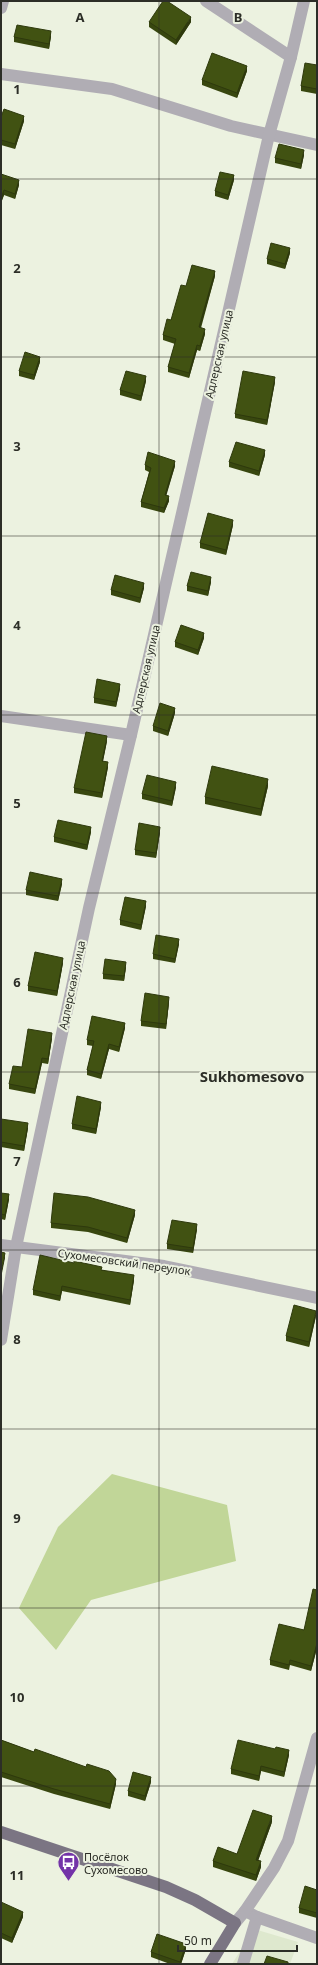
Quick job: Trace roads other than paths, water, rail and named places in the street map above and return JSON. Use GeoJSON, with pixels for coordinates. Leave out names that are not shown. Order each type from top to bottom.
{"type":"FeatureCollection","features":[{"type":"Feature","properties":{"kind":"main road"},"geometry":{"type":"LineString","coordinates":[[1,1832],[166,1887],[195,1900],[235,1923],[210,1964]]}},
{"type":"Feature","properties":{"kind":"street"},"geometry":{"type":"LineString","coordinates":[[1,8],[3,1]]}},
{"type":"Feature","properties":{"kind":"street"},"geometry":{"type":"LineString","coordinates":[[206,1],[291,57]]}},
{"type":"Feature","properties":{"kind":"street","name":"Адлерская улица"},"geometry":{"type":"LineString","coordinates":[[1,1340],[16,1247],[89,908],[131,735],[270,135],[304,1]]}},
{"type":"Feature","properties":{"kind":"street"},"geometry":{"type":"LineString","coordinates":[[1,74],[112,89],[231,126],[317,146]]}},
{"type":"Feature","properties":{"kind":"street"},"geometry":{"type":"LineString","coordinates":[[1,716],[131,735]]}},
{"type":"Feature","properties":{"kind":"street","name":"Сухомесовский переулок"},"geometry":{"type":"LineString","coordinates":[[1,1245],[164,1266],[317,1298]]}},
{"type":"Feature","properties":{"kind":"street"},"geometry":{"type":"LineString","coordinates":[[235,1923],[245,1911],[274,1868],[288,1841],[317,1738]]}},
{"type":"Feature","properties":{"kind":"street"},"geometry":{"type":"LineString","coordinates":[[245,1911],[257,1918],[317,1938]]}},
{"type":"Feature","properties":{"kind":"street"},"geometry":{"type":"LineString","coordinates":[[243,1964],[257,1918]]}},
{"type":"Feature","properties":{"kind":"place","name":"Посёлок Сухомесово"},"geometry":{"type":"Point","coordinates":[69,1882]}},
{"type":"Feature","properties":{"kind":"district","name":"Sukhomesovo"},"geometry":{"type":"Point","coordinates":[252,1077]}}]}
